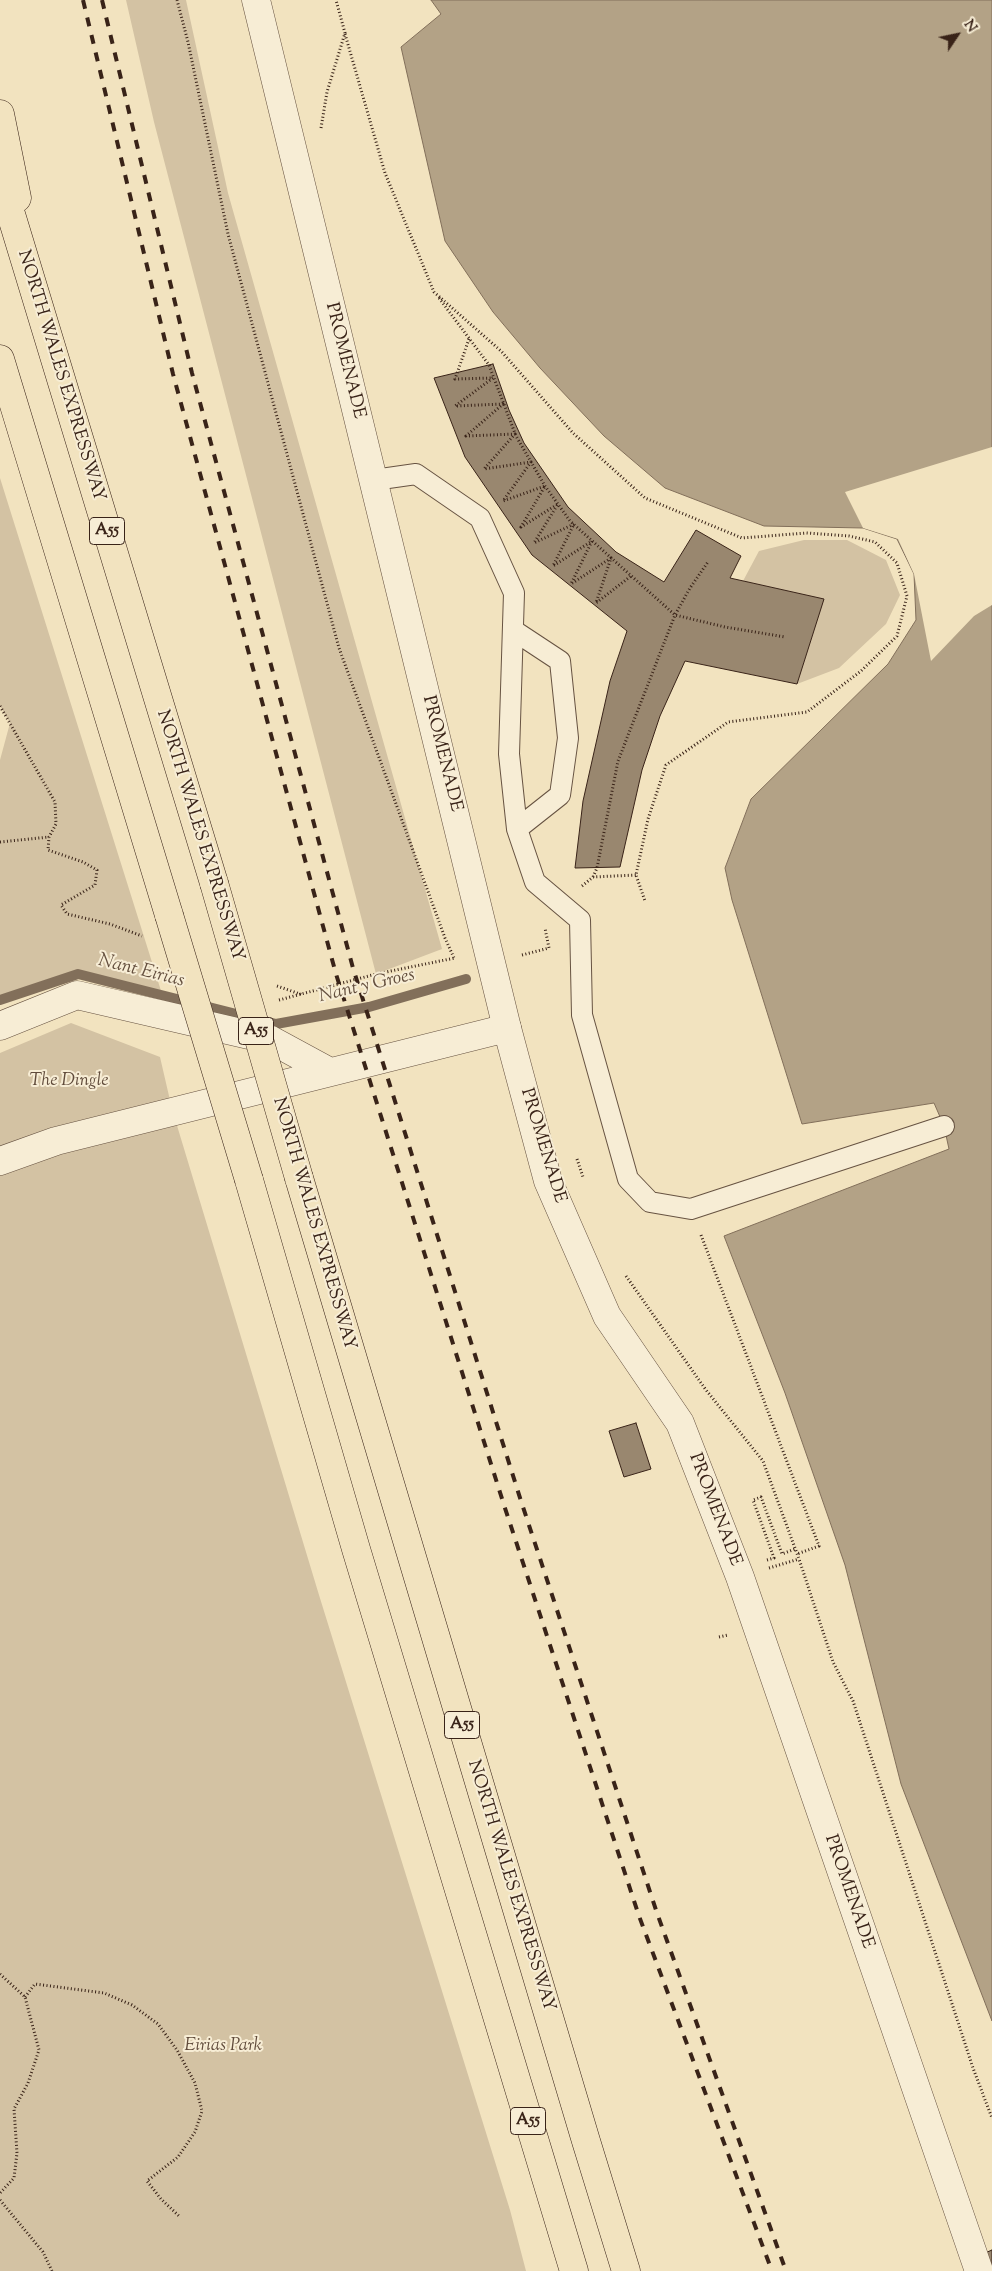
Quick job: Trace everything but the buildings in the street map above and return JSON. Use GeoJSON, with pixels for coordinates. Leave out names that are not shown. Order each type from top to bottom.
{"type":"FeatureCollection","features":[{"type":"Feature","properties":{"kind":"highway"},"geometry":{"type":"LineString","coordinates":[[0,114],[41,314]]}},
{"type":"Feature","properties":{"kind":"highway","name":"NORTH WALES EXPRESSWAY"},"geometry":{"type":"LineString","coordinates":[[0,178],[214,883],[299,1178],[626,2271]]}},
{"type":"Feature","properties":{"kind":"highway","name":"A55"},"geometry":{"type":"LineString","coordinates":[[0,358],[249,1180],[359,1558],[574,2271]]}},
{"type":"Feature","properties":{"kind":"highway"},"geometry":{"type":"LineString","coordinates":[[0,388],[72,600]]}},
{"type":"Feature","properties":{"kind":"highway"},"geometry":{"type":"LineString","coordinates":[[483,1970],[558,2271]]}},
{"type":"Feature","properties":{"kind":"highway"},"geometry":{"type":"LineString","coordinates":[[586,2141],[639,2271]]}},
{"type":"Feature","properties":{"kind":"street","name":"PROMENADE"},"geometry":{"type":"LineString","coordinates":[[256,0],[490,950],[507,1028],[548,1181],[607,1316],[680,1423],[740,1577],[978,2271]]}},
{"type":"Feature","properties":{"kind":"street"},"geometry":{"type":"LineString","coordinates":[[0,1026],[77,995],[271,1040],[330,1072]]}},
{"type":"Feature","properties":{"kind":"street"},"geometry":{"type":"LineString","coordinates":[[0,1161],[56,1141],[507,1028]]}},
{"type":"Feature","properties":{"kind":"lane"},"geometry":{"type":"LineString","coordinates":[[374,480],[416,474],[480,518],[514,593],[508,754],[517,829],[534,882],[580,920],[582,1014],[628,1179],[650,1202],[691,1209],[944,1126]]}},
{"type":"Feature","properties":{"kind":"lane"},"geometry":{"type":"LineString","coordinates":[[513,630],[560,662],[568,738],[560,795],[517,829]]}},
{"type":"Feature","properties":{"kind":"path"},"geometry":{"type":"LineString","coordinates":[[177,0],[188,42],[228,234],[339,648],[454,958]]}},
{"type":"Feature","properties":{"kind":"path"},"geometry":{"type":"LineString","coordinates":[[345,33],[385,173],[434,292],[489,365],[516,434],[545,486],[558,504],[574,524],[592,541],[676,615],[725,627],[785,637]]}},
{"type":"Feature","properties":{"kind":"path"},"geometry":{"type":"LineString","coordinates":[[434,292],[501,352],[573,433],[645,498],[742,538],[806,533],[849,536],[875,542],[898,563],[907,596],[896,636],[861,671],[807,712],[728,722],[666,765],[648,819],[636,875],[645,901]]}},
{"type":"Feature","properties":{"kind":"path"},"geometry":{"type":"LineString","coordinates":[[469,339],[455,378],[493,378]]}},
{"type":"Feature","properties":{"kind":"path"},"geometry":{"type":"LineString","coordinates":[[493,378],[455,406],[503,404]]}},
{"type":"Feature","properties":{"kind":"path"},"geometry":{"type":"LineString","coordinates":[[503,404],[466,436],[516,434]]}},
{"type":"Feature","properties":{"kind":"path"},"geometry":{"type":"LineString","coordinates":[[516,434],[484,469],[531,462]]}},
{"type":"Feature","properties":{"kind":"path"},"geometry":{"type":"LineString","coordinates":[[531,462],[503,500],[545,486]]}},
{"type":"Feature","properties":{"kind":"path"},"geometry":{"type":"LineString","coordinates":[[545,486],[521,527],[558,504]]}},
{"type":"Feature","properties":{"kind":"path"},"geometry":{"type":"LineString","coordinates":[[558,504],[534,544],[574,524]]}},
{"type":"Feature","properties":{"kind":"path"},"geometry":{"type":"LineString","coordinates":[[574,524],[553,566],[592,541]]}},
{"type":"Feature","properties":{"kind":"path"},"geometry":{"type":"LineString","coordinates":[[592,541],[571,584],[611,558]]}},
{"type":"Feature","properties":{"kind":"path"},"geometry":{"type":"LineString","coordinates":[[611,558],[596,603],[631,576]]}},
{"type":"Feature","properties":{"kind":"path"},"geometry":{"type":"LineString","coordinates":[[593,877],[597,868],[618,760],[676,615],[690,588],[708,562]]}},
{"type":"Feature","properties":{"kind":"path"},"geometry":{"type":"LineString","coordinates":[[0,706],[55,802],[56,824],[49,837],[48,850],[83,862],[97,870],[95,885],[61,905],[68,914],[110,924],[147,937]]}},
{"type":"Feature","properties":{"kind":"path"},"geometry":{"type":"LineString","coordinates":[[0,842],[49,837]]}},
{"type":"Feature","properties":{"kind":"path"},"geometry":{"type":"LineString","coordinates":[[519,956],[549,948]]}},
{"type":"Feature","properties":{"kind":"path"},"geometry":{"type":"LineString","coordinates":[[275,985],[303,995],[376,974],[490,950]]}},
{"type":"Feature","properties":{"kind":"path"},"geometry":{"type":"LineString","coordinates":[[691,1209],[819,1546],[797,1554]]}},
{"type":"Feature","properties":{"kind":"path"},"geometry":{"type":"LineString","coordinates":[[762,1571],[799,1559]]}},
{"type":"Feature","properties":{"kind":"path"},"geometry":{"type":"LineString","coordinates":[[0,1974],[25,1997],[39,2050],[28,2083],[14,2109],[17,2153],[14,2178],[0,2193]]}},
{"type":"Feature","properties":{"kind":"path"},"geometry":{"type":"LineString","coordinates":[[25,1997],[35,1984],[104,1993],[132,2005],[158,2024],[177,2050],[194,2083],[202,2111],[195,2132],[178,2156],[147,2181],[178,2216]]}},
{"type":"Feature","properties":{"kind":"path"},"geometry":{"type":"LineString","coordinates":[[0,2200],[42,2252],[52,2271]]}},
{"type":"Feature","properties":{"kind":"green space"},"geometry":{"type":"Polygon","coordinates":[[[126,0],[186,0],[228,193],[442,949],[376,974],[154,122],[126,0]]]}},
{"type":"Feature","properties":{"kind":"green space"},"geometry":{"type":"Polygon","coordinates":[[[0,478],[162,994],[78,974],[0,1000],[0,760],[10,723],[0,706],[0,478]]]}},
{"type":"Feature","properties":{"kind":"green space"},"geometry":{"type":"Polygon","coordinates":[[[804,540],[847,540],[886,560],[900,595],[886,624],[839,668],[797,684],[823,599],[743,581],[759,551],[804,540]]]}},
{"type":"Feature","properties":{"kind":"green space","name":"Eirias Park"},"geometry":{"type":"Polygon","coordinates":[[[71,1023],[160,1057],[172,1109],[319,1595],[510,2210],[526,2271],[0,2271],[0,1053],[71,1023]]]}},
{"type":"Feature","properties":{"kind":"shaded area"},"geometry":{"type":"Polygon","coordinates":[[[431,0],[992,0],[992,2021],[901,1784],[845,1565],[785,1393],[724,1236],[949,1149],[944,1126],[934,1103],[802,1124],[732,900],[725,868],[751,799],[888,664],[916,620],[914,574],[897,539],[863,528],[764,526],[665,488],[604,436],[540,368],[493,312],[445,241],[401,47],[441,14],[431,0]]]}},
{"type":"Feature","properties":{"kind":"pier"},"geometry":{"type":"Polygon","coordinates":[[[992,447],[992,605],[974,616],[931,661],[914,574],[898,539],[863,528],[845,492],[992,447]]]}},
{"type":"Feature","properties":{"kind":"waterway","name":"Nant Eirias"},"geometry":{"type":"LineString","coordinates":[[0,1000],[78,974],[276,1024],[369,1007],[466,979]]}},
{"type":"Feature","properties":{"kind":"railway"},"geometry":{"type":"LineString","coordinates":[[83,0],[173,374],[336,974],[504,1505],[639,1916],[772,2271]]}},
{"type":"Feature","properties":{"kind":"railway"},"geometry":{"type":"LineString","coordinates":[[102,0],[192,373],[353,968],[521,1501],[657,1913],[786,2271]]}},
{"type":"Feature","properties":{"kind":"water label","name":"Nant y Groes"},"geometry":{"type":"Point","coordinates":[367,987]}},
{"type":"Feature","properties":{"kind":"park label","name":"The Dingle"},"geometry":{"type":"Point","coordinates":[69,1082]}}]}
